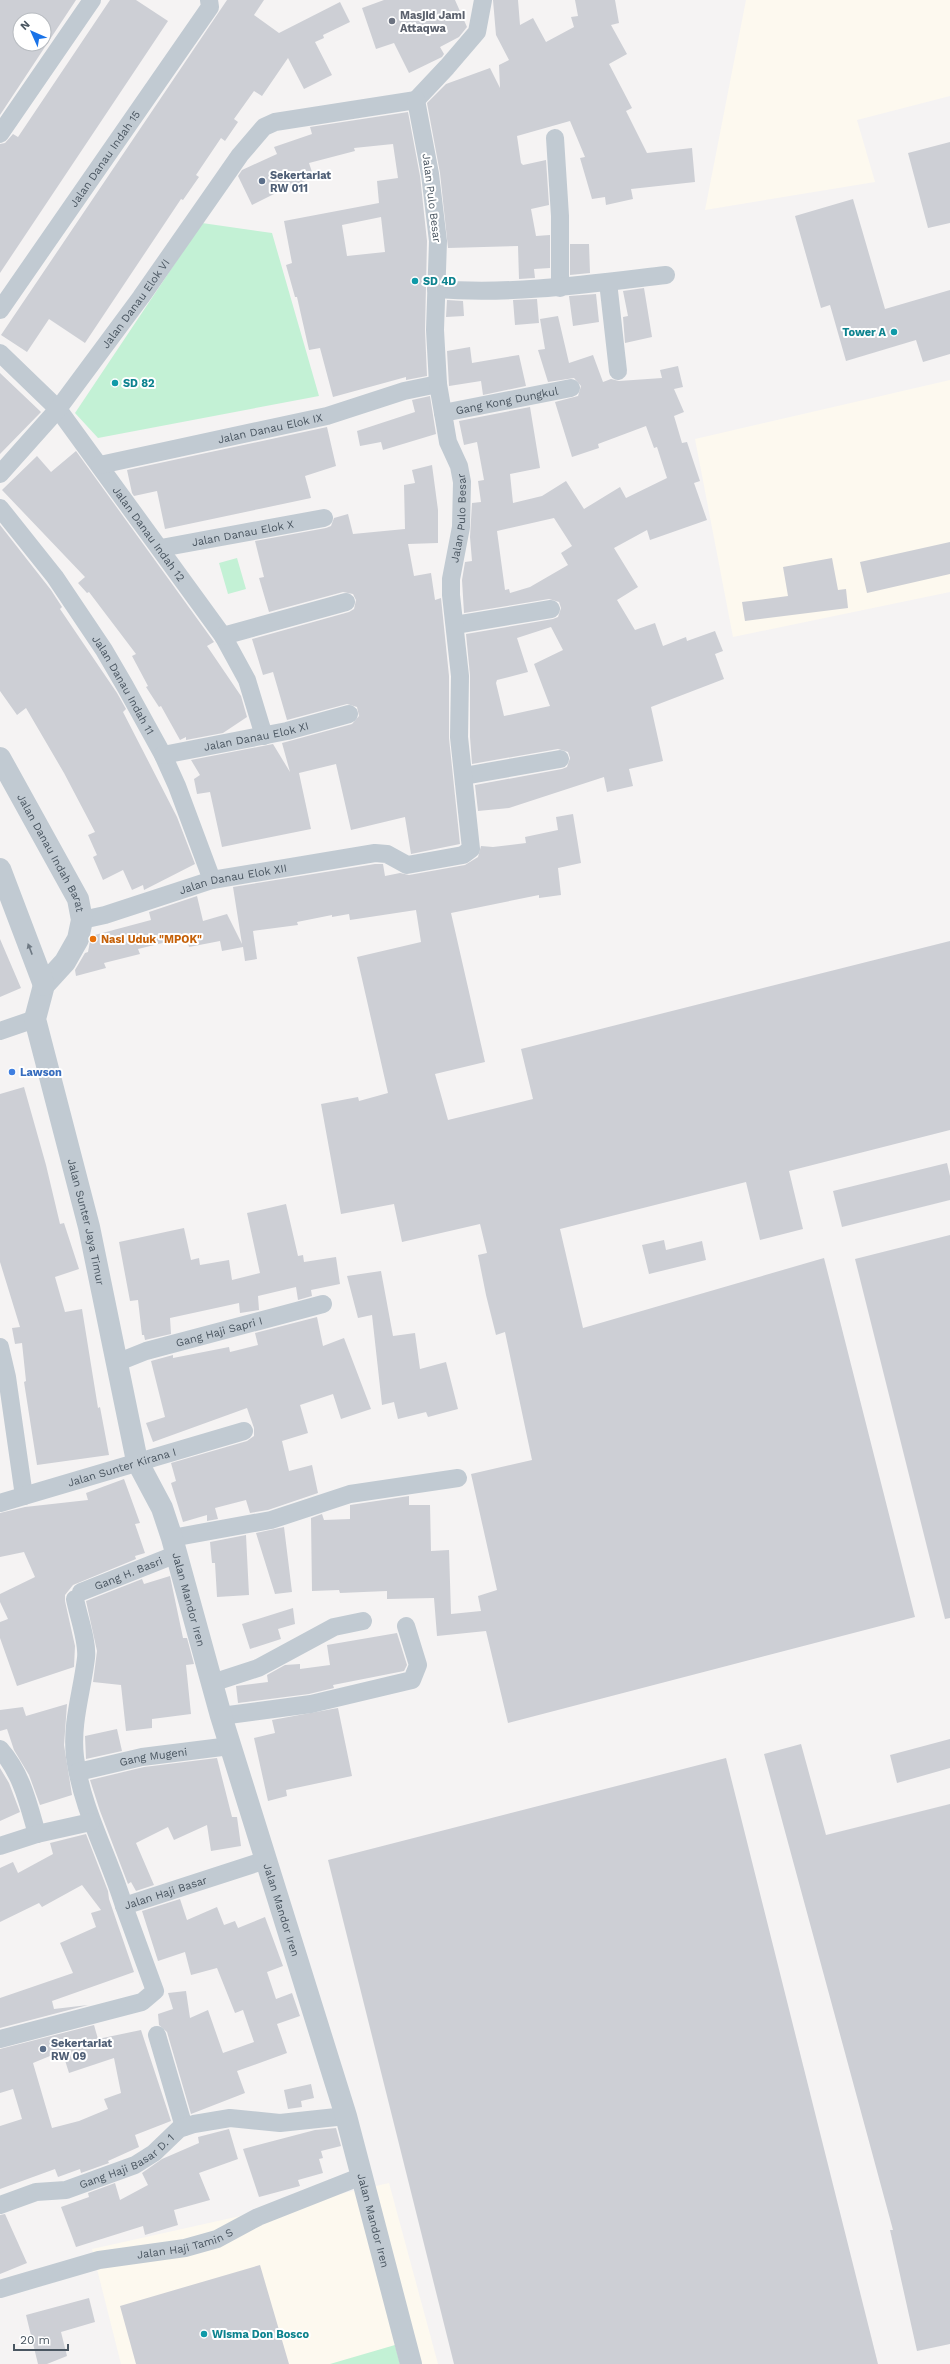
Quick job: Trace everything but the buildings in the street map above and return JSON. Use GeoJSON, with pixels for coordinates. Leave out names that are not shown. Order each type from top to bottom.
{"type":"FeatureCollection","features":[{"type":"Feature","properties":{"kind":"street"},"geometry":{"type":"LineString","coordinates":[[0,134],[92,0]]}},
{"type":"Feature","properties":{"kind":"street"},"geometry":{"type":"LineString","coordinates":[[416,100],[451,63],[477,32],[483,0]]}},
{"type":"Feature","properties":{"kind":"street","name":"Jalan Danau Indah 15"},"geometry":{"type":"LineString","coordinates":[[0,310],[210,4]]}},
{"type":"Feature","properties":{"kind":"street","name":"Jalan Danau Elok VI"},"geometry":{"type":"LineString","coordinates":[[0,474],[58,409],[141,297],[240,155],[264,127],[275,122],[416,100]]}},
{"type":"Feature","properties":{"kind":"street","name":"Jalan Pulo Besar"},"geometry":{"type":"LineString","coordinates":[[387,854],[407,865],[462,855],[471,849],[459,737],[460,676],[451,579],[461,527],[462,482],[459,466],[448,442],[438,384],[435,330],[438,253],[435,211],[416,100]]}},
{"type":"Feature","properties":{"kind":"street"},"geometry":{"type":"LineString","coordinates":[[555,138],[560,216],[560,288]]}},
{"type":"Feature","properties":{"kind":"street"},"geometry":{"type":"LineString","coordinates":[[436,289],[481,292],[560,288],[666,275]]}},
{"type":"Feature","properties":{"kind":"street"},"geometry":{"type":"LineString","coordinates":[[608,282],[618,371]]}},
{"type":"Feature","properties":{"kind":"street","name":"Jalan Danau Indah 12"},"geometry":{"type":"LineString","coordinates":[[0,353],[58,409],[161,548],[223,636],[247,680],[264,736]]}},
{"type":"Feature","properties":{"kind":"street","name":"Jalan Danau Elok IX"},"geometry":{"type":"LineString","coordinates":[[100,465],[327,416],[404,391],[438,384]]}},
{"type":"Feature","properties":{"kind":"street","name":"Gang Kong Dungkul"},"geometry":{"type":"LineString","coordinates":[[443,413],[571,388]]}},
{"type":"Feature","properties":{"kind":"street","name":"Jalan Danau Indah 11"},"geometry":{"type":"LineString","coordinates":[[0,508],[55,577],[104,650],[163,755],[190,817],[212,880]]}},
{"type":"Feature","properties":{"kind":"street","name":"Jalan Danau Elok X"},"geometry":{"type":"LineString","coordinates":[[161,548],[324,518]]}},
{"type":"Feature","properties":{"kind":"street"},"geometry":{"type":"LineString","coordinates":[[223,636],[346,602]]}},
{"type":"Feature","properties":{"kind":"street"},"geometry":{"type":"LineString","coordinates":[[455,625],[551,609]]}},
{"type":"Feature","properties":{"kind":"street","name":"Jalan Danau Elok XI"},"geometry":{"type":"LineString","coordinates":[[163,755],[264,736],[349,714]]}},
{"type":"Feature","properties":{"kind":"street","name":"Jalan Danau Indah Barat"},"geometry":{"type":"LineString","coordinates":[[0,758],[78,899],[82,920],[72,951],[44,985]]}},
{"type":"Feature","properties":{"kind":"street"},"geometry":{"type":"LineString","coordinates":[[464,776],[560,759]]}},
{"type":"Feature","properties":{"kind":"street","name":"Jalan Danau Elok XII"},"geometry":{"type":"LineString","coordinates":[[82,920],[105,915],[212,880],[375,853],[387,854]]}},
{"type":"Feature","properties":{"kind":"street"},"geometry":{"type":"LineString","coordinates":[[0,869],[44,985]]}},
{"type":"Feature","properties":{"kind":"street","name":"Jalan Sunter Jaya Timur"},"geometry":{"type":"LineString","coordinates":[[44,985],[35,1019],[89,1228],[137,1462]]}},
{"type":"Feature","properties":{"kind":"street"},"geometry":{"type":"LineString","coordinates":[[0,1031],[35,1019]]}},
{"type":"Feature","properties":{"kind":"street","name":"Gang Haji Sapri I"},"geometry":{"type":"LineString","coordinates":[[116,1363],[146,1352],[323,1304]]}},
{"type":"Feature","properties":{"kind":"street"},"geometry":{"type":"LineString","coordinates":[[0,1346],[7,1377],[24,1496]]}},
{"type":"Feature","properties":{"kind":"street","name":"Jalan Sunter Kirana I"},"geometry":{"type":"LineString","coordinates":[[0,1503],[244,1431]]}},
{"type":"Feature","properties":{"kind":"street","name":"Jalan Mandor Iren"},"geometry":{"type":"LineString","coordinates":[[137,1462],[162,1508],[174,1546],[230,1746],[346,2116],[412,2364]]}},
{"type":"Feature","properties":{"kind":"street","name":"Gang H. Basri"},"geometry":{"type":"LineString","coordinates":[[78,1772],[74,1728],[86,1657],[78,1595],[174,1546],[271,1520],[350,1494],[458,1478]]}},
{"type":"Feature","properties":{"kind":"street"},"geometry":{"type":"LineString","coordinates":[[212,1683],[258,1668],[334,1627],[363,1621]]}},
{"type":"Feature","properties":{"kind":"street"},"geometry":{"type":"LineString","coordinates":[[221,1716],[311,1704],[412,1680],[418,1665],[406,1626]]}},
{"type":"Feature","properties":{"kind":"street","name":"Gang Mugeni"},"geometry":{"type":"LineString","coordinates":[[78,1772],[142,1757],[230,1746]]}},
{"type":"Feature","properties":{"kind":"street"},"geometry":{"type":"LineString","coordinates":[[0,1750],[13,1764],[18,1774],[37,1834]]}},
{"type":"Feature","properties":{"kind":"street"},"geometry":{"type":"LineString","coordinates":[[78,1772],[91,1822],[109,1863],[124,1906]]}},
{"type":"Feature","properties":{"kind":"street"},"geometry":{"type":"LineString","coordinates":[[0,1846],[37,1834],[91,1822]]}},
{"type":"Feature","properties":{"kind":"street","name":"Jalan Haji Basar"},"geometry":{"type":"LineString","coordinates":[[0,2039],[142,2002],[154,1993],[153,1984],[124,1906],[266,1860]]}},
{"type":"Feature","properties":{"kind":"street"},"geometry":{"type":"LineString","coordinates":[[157,2035],[184,2126]]}},
{"type":"Feature","properties":{"kind":"street","name":"Gang Haji Basar D. 1"},"geometry":{"type":"LineString","coordinates":[[0,2204],[36,2192],[66,2190],[135,2165],[150,2157],[184,2126],[230,2118],[280,2123],[346,2116]]}},
{"type":"Feature","properties":{"kind":"street","name":"Jalan Haji Tamin S"},"geometry":{"type":"LineString","coordinates":[[0,2289],[99,2260],[185,2248],[211,2241],[258,2217],[362,2176]]}},
{"type":"Feature","properties":{"kind":"shaded area"},"geometry":{"type":"Polygon","coordinates":[[[746,0],[950,0],[950,96],[857,120],[875,182],[705,210],[746,0]]]}},
{"type":"Feature","properties":{"kind":"shaded area"},"geometry":{"type":"Polygon","coordinates":[[[950,380],[950,592],[733,637],[695,439],[950,380]]]}},
{"type":"Feature","properties":{"kind":"shaded area"},"geometry":{"type":"Polygon","coordinates":[[[389,2183],[438,2364],[121,2364],[92,2249],[389,2183]]]}},
{"type":"Feature","properties":{"kind":"green space"},"geometry":{"type":"Polygon","coordinates":[[[202,223],[272,233],[319,396],[98,438],[75,413],[202,223]]]}},
{"type":"Feature","properties":{"kind":"green space"},"geometry":{"type":"Polygon","coordinates":[[[237,558],[246,589],[228,594],[219,563],[237,558]]]}},
{"type":"Feature","properties":{"kind":"green space"},"geometry":{"type":"Polygon","coordinates":[[[395,2345],[400,2364],[330,2364],[395,2345]]]}},
{"type":"Feature","properties":{"kind":"place","name":"Masjid Jami Attaqwa"},"geometry":{"type":"Point","coordinates":[392,21]}},
{"type":"Feature","properties":{"kind":"place","name":"Sekertariat RW 011"},"geometry":{"type":"Point","coordinates":[262,181]}},
{"type":"Feature","properties":{"kind":"place","name":"SD 4D"},"geometry":{"type":"Point","coordinates":[415,281]}},
{"type":"Feature","properties":{"kind":"place","name":"Tower A"},"geometry":{"type":"Point","coordinates":[894,332]}},
{"type":"Feature","properties":{"kind":"place","name":"SD 82"},"geometry":{"type":"Point","coordinates":[115,383]}},
{"type":"Feature","properties":{"kind":"place","name":"Nasi Uduk \"MPOK\""},"geometry":{"type":"Point","coordinates":[93,939]}},
{"type":"Feature","properties":{"kind":"place","name":"Lawson"},"geometry":{"type":"Point","coordinates":[12,1072]}},
{"type":"Feature","properties":{"kind":"place","name":"Sekertariat RW 09"},"geometry":{"type":"Point","coordinates":[43,2049]}},
{"type":"Feature","properties":{"kind":"place","name":"Wisma Don Bosco"},"geometry":{"type":"Point","coordinates":[204,2334]}}]}
